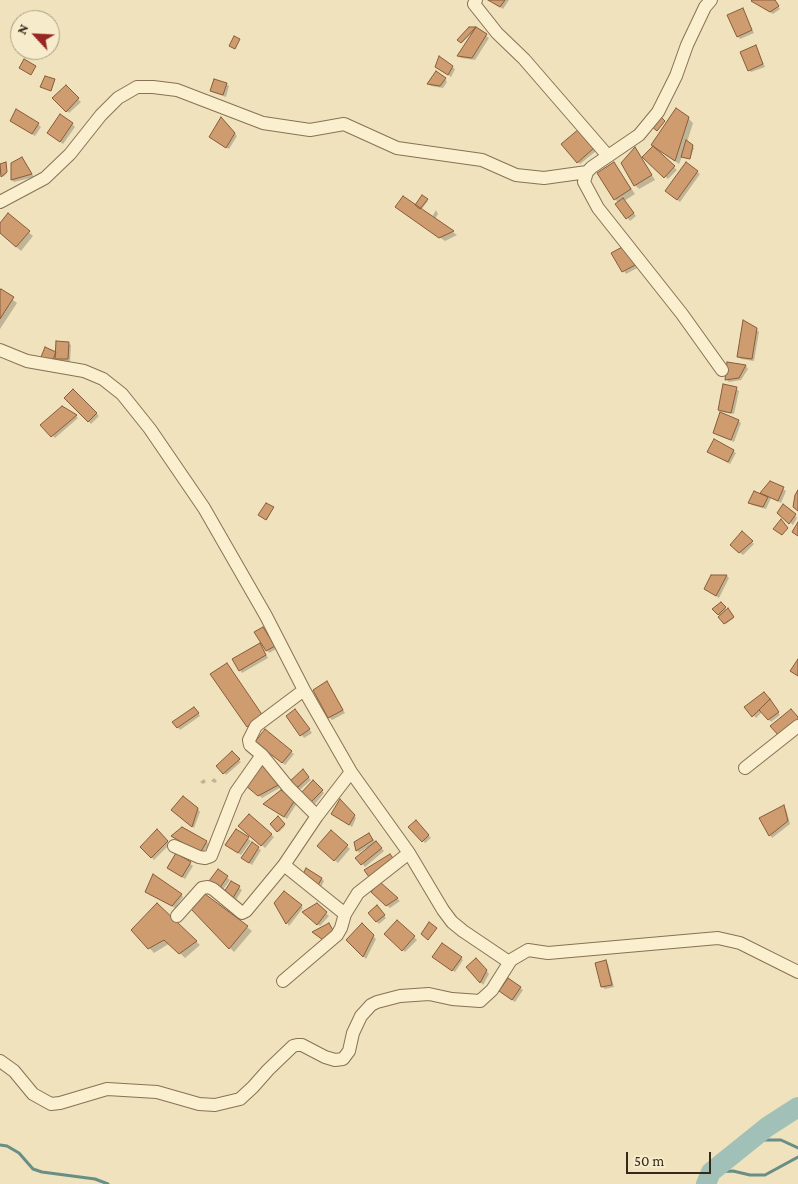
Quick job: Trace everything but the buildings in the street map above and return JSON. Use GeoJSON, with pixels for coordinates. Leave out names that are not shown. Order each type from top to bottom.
{"type":"FeatureCollection","features":[{"type":"Feature","properties":{"kind":"street"},"geometry":{"type":"LineString","coordinates":[[476,0],[474,4],[497,32],[524,59],[608,156]]}},
{"type":"Feature","properties":{"kind":"street"},"geometry":{"type":"LineString","coordinates":[[0,202],[45,178],[70,154],[101,115],[118,98],[136,87],[177,90],[263,123],[310,130],[344,124],[397,148],[482,160],[516,175],[544,178],[587,172],[638,135],[658,112],[676,76],[704,7],[711,0]]}},
{"type":"Feature","properties":{"kind":"street"},"geometry":{"type":"LineString","coordinates":[[587,172],[584,182],[598,208],[682,314],[722,370]]}},
{"type":"Feature","properties":{"kind":"street"},"geometry":{"type":"LineString","coordinates":[[0,350],[35,364],[84,371],[104,379],[122,394],[150,429],[204,508],[266,616],[304,690],[351,772],[409,853],[442,910],[462,931],[510,962]]}},
{"type":"Feature","properties":{"kind":"street"},"geometry":{"type":"LineString","coordinates":[[304,690],[254,728],[250,736],[250,745],[262,755],[288,787],[317,816]]}},
{"type":"Feature","properties":{"kind":"street"},"geometry":{"type":"LineString","coordinates":[[745,768],[798,726]]}},
{"type":"Feature","properties":{"kind":"street"},"geometry":{"type":"LineString","coordinates":[[174,846],[199,857],[211,856],[236,792],[262,755]]}},
{"type":"Feature","properties":{"kind":"street"},"geometry":{"type":"LineString","coordinates":[[177,916],[202,888],[208,887],[242,913],[246,912],[284,865],[317,816],[351,772]]}},
{"type":"Feature","properties":{"kind":"street"},"geometry":{"type":"LineString","coordinates":[[283,981],[337,935],[345,914],[358,892],[409,853]]}},
{"type":"Feature","properties":{"kind":"street"},"geometry":{"type":"LineString","coordinates":[[284,865],[345,914]]}},
{"type":"Feature","properties":{"kind":"street"},"geometry":{"type":"LineString","coordinates":[[0,1061],[14,1071],[33,1094],[51,1104],[107,1089],[157,1092],[199,1104],[215,1105],[240,1099],[294,1046],[302,1045],[335,1060],[343,1059],[349,1051],[353,1034],[361,1016],[371,1005],[377,1002],[400,996],[429,994],[452,999],[480,1001],[492,990],[510,962],[520,953],[528,950],[548,952],[718,938],[740,943],[798,972]]}},
{"type":"Feature","properties":{"kind":"waterway"},"geometry":{"type":"LineString","coordinates":[[706,1184],[711,1172],[767,1127],[798,1107]]}},
{"type":"Feature","properties":{"kind":"waterway"},"geometry":{"type":"LineString","coordinates":[[751,1140],[781,1140],[798,1148]]}},
{"type":"Feature","properties":{"kind":"waterway"},"geometry":{"type":"LineString","coordinates":[[0,1145],[7,1146],[19,1153],[33,1169],[42,1172],[95,1179],[108,1184]]}},
{"type":"Feature","properties":{"kind":"waterway"},"geometry":{"type":"LineString","coordinates":[[711,1172],[733,1171],[750,1175],[765,1175],[798,1157]]}}]}
